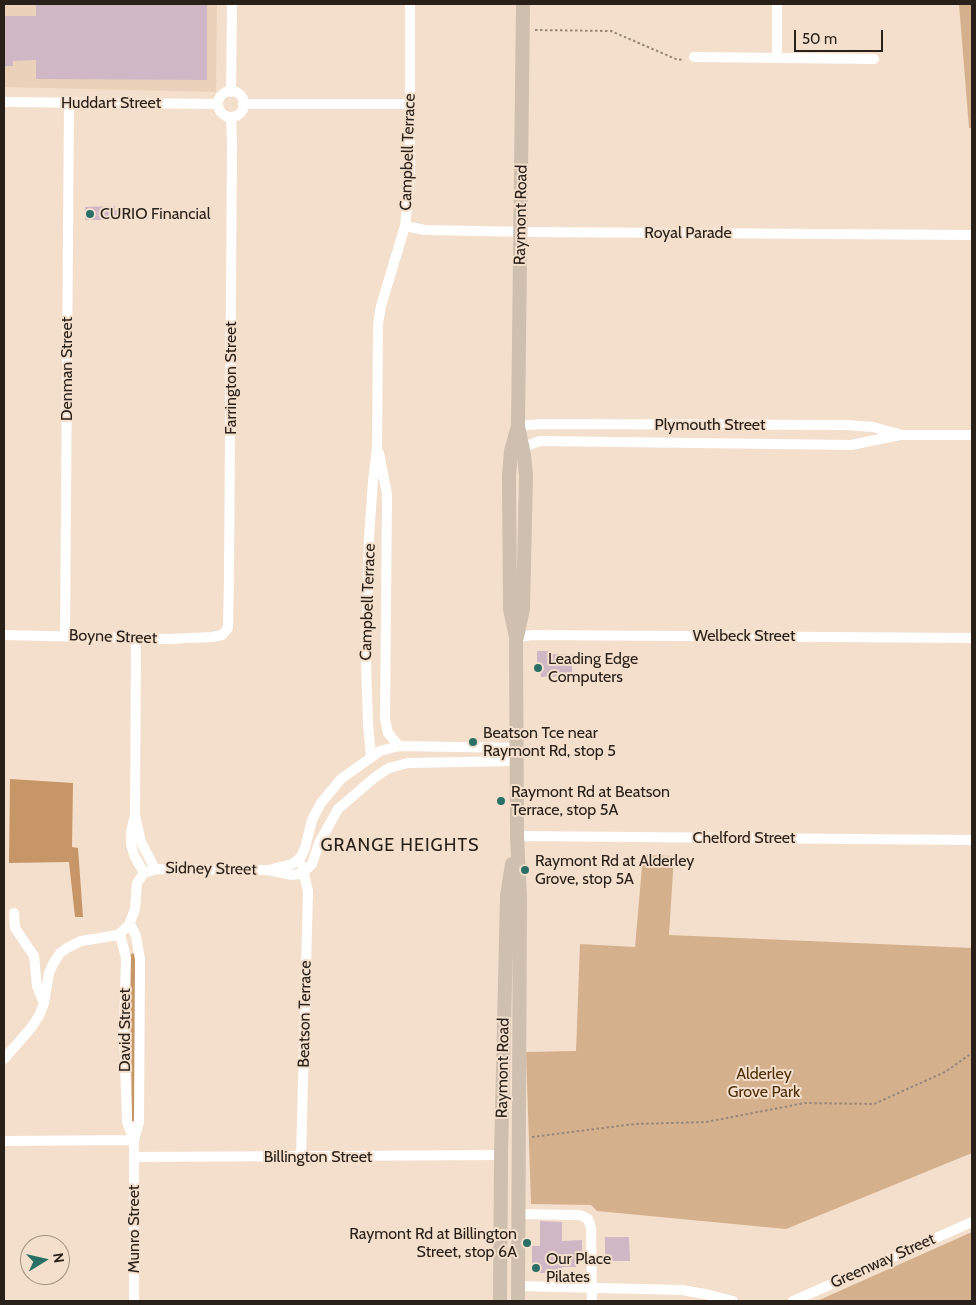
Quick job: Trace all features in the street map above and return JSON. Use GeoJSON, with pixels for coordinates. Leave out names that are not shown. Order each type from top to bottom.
{"type":"FeatureCollection","features":[{"type":"Feature","properties":{"kind":"main road","name":"Raymont Road"},"geometry":{"type":"LineString","coordinates":[[516,637],[522,608],[526,476],[523,447],[518,426],[524,4]]}},
{"type":"Feature","properties":{"kind":"main road","name":"Raymont Road"},"geometry":{"type":"LineString","coordinates":[[518,426],[511,451],[509,476],[510,609],[516,637],[517,836],[520,897],[518,1301]]}},
{"type":"Feature","properties":{"kind":"main road","name":"Raymont Road"},"geometry":{"type":"LineString","coordinates":[[500,1301],[501,1155],[507,896],[517,836]]}},
{"type":"Feature","properties":{"kind":"main road"},"geometry":{"type":"LineString","coordinates":[[501,1155],[519,1155]]}},
{"type":"Feature","properties":{"kind":"street"},"geometry":{"type":"LineString","coordinates":[[231,92],[232,4]]}},
{"type":"Feature","properties":{"kind":"street","name":"Campbell Terrace"},"geometry":{"type":"LineString","coordinates":[[371,756],[366,677],[370,536],[377,447],[379,318],[383,298],[405,226],[410,173],[410,4]]}},
{"type":"Feature","properties":{"kind":"street"},"geometry":{"type":"LineString","coordinates":[[777,4],[777,57]]}},
{"type":"Feature","properties":{"kind":"street"},"geometry":{"type":"LineString","coordinates":[[694,57],[874,59]]}},
{"type":"Feature","properties":{"kind":"street"},"geometry":{"type":"LineString","coordinates":[[231,92],[240,95],[243,104],[240,113],[231,118],[222,114],[218,104],[222,95],[231,92]]}},
{"type":"Feature","properties":{"kind":"street","name":"Huddart Street"},"geometry":{"type":"LineString","coordinates":[[4,102],[218,104]]}},
{"type":"Feature","properties":{"kind":"street","name":"Denman Street"},"geometry":{"type":"LineString","coordinates":[[66,635],[68,103]]}},
{"type":"Feature","properties":{"kind":"street"},"geometry":{"type":"LineString","coordinates":[[243,104],[410,104]]}},
{"type":"Feature","properties":{"kind":"street","name":"Farrington Street"},"geometry":{"type":"LineString","coordinates":[[221,636],[228,628],[229,618],[231,118]]}},
{"type":"Feature","properties":{"kind":"street","name":"Royal Parade"},"geometry":{"type":"LineString","coordinates":[[405,226],[425,230],[972,235]]}},
{"type":"Feature","properties":{"kind":"street","name":"Plymouth Street"},"geometry":{"type":"LineString","coordinates":[[518,426],[541,424],[848,425],[872,427],[900,435]]}},
{"type":"Feature","properties":{"kind":"street","name":"Plymouth Street"},"geometry":{"type":"LineString","coordinates":[[523,447],[540,441],[851,445],[900,435],[972,435]]}},
{"type":"Feature","properties":{"kind":"street","name":"Campbell Terrace"},"geometry":{"type":"LineString","coordinates":[[377,447],[387,494],[385,716],[388,733],[399,746]]}},
{"type":"Feature","properties":{"kind":"street","name":"Boyne Street"},"geometry":{"type":"LineString","coordinates":[[4,635],[136,638],[221,636]]}},
{"type":"Feature","properties":{"kind":"street","name":"Welbeck Street"},"geometry":{"type":"LineString","coordinates":[[516,637],[533,635],[972,638]]}},
{"type":"Feature","properties":{"kind":"street"},"geometry":{"type":"LineString","coordinates":[[136,638],[135,815],[130,840],[134,855],[144,873]]}},
{"type":"Feature","properties":{"kind":"street"},"geometry":{"type":"LineString","coordinates":[[368,720],[385,716]]}},
{"type":"Feature","properties":{"kind":"street"},"geometry":{"type":"LineString","coordinates":[[299,859],[304,850],[312,820],[320,803],[341,780],[371,756],[385,749],[399,746],[516,754]]}},
{"type":"Feature","properties":{"kind":"street"},"geometry":{"type":"LineString","coordinates":[[444,748],[444,762]]}},
{"type":"Feature","properties":{"kind":"street"},"geometry":{"type":"LineString","coordinates":[[304,872],[312,864],[319,843],[338,809],[374,778],[389,768],[403,764],[444,762],[516,754]]}},
{"type":"Feature","properties":{"kind":"street"},"geometry":{"type":"LineString","coordinates":[[4,1058],[31,1028],[39,1016],[44,1003],[49,973],[60,953],[81,941],[120,934],[130,924],[135,909],[139,877],[154,869],[141,842],[135,815]]}},
{"type":"Feature","properties":{"kind":"street","name":"Chelford Street"},"geometry":{"type":"LineString","coordinates":[[517,836],[972,840]]}},
{"type":"Feature","properties":{"kind":"street","name":"Sidney Street"},"geometry":{"type":"LineString","coordinates":[[268,870],[289,865],[299,859]]}},
{"type":"Feature","properties":{"kind":"street","name":"Beatson Terrace"},"geometry":{"type":"LineString","coordinates":[[299,859],[308,891],[301,1157]]}},
{"type":"Feature","properties":{"kind":"street","name":"Sidney Street"},"geometry":{"type":"LineString","coordinates":[[154,869],[268,870],[292,875],[304,872]]}},
{"type":"Feature","properties":{"kind":"street"},"geometry":{"type":"LineString","coordinates":[[14,913],[15,928],[34,956],[37,990],[44,1003]]}},
{"type":"Feature","properties":{"kind":"street","name":"David Street"},"geometry":{"type":"LineString","coordinates":[[130,924],[136,936],[140,959],[139,1122],[134,1140],[135,1157]]}},
{"type":"Feature","properties":{"kind":"street","name":"David Street"},"geometry":{"type":"LineString","coordinates":[[120,934],[126,958],[124,1030],[126,1122],[134,1140]]}},
{"type":"Feature","properties":{"kind":"street"},"geometry":{"type":"LineString","coordinates":[[4,1141],[134,1140]]}},
{"type":"Feature","properties":{"kind":"street","name":"Billington Street"},"geometry":{"type":"LineString","coordinates":[[135,1157],[501,1155]]}},
{"type":"Feature","properties":{"kind":"street","name":"Munro Street"},"geometry":{"type":"LineString","coordinates":[[134,1301],[133,1200],[135,1157]]}},
{"type":"Feature","properties":{"kind":"street"},"geometry":{"type":"LineString","coordinates":[[518,1214],[580,1215],[588,1219],[591,1230],[592,1301]]}},
{"type":"Feature","properties":{"kind":"street","name":"Greenway Street"},"geometry":{"type":"LineString","coordinates":[[794,1301],[972,1222]]}},
{"type":"Feature","properties":{"kind":"street"},"geometry":{"type":"LineString","coordinates":[[518,1286],[682,1290],[732,1301]]}},
{"type":"Feature","properties":{"kind":"path"},"geometry":{"type":"LineString","coordinates":[[523,30],[611,31],[678,60],[694,57]]}},
{"type":"Feature","properties":{"kind":"path"},"geometry":{"type":"LineString","coordinates":[[529,1137],[635,1124],[706,1122],[805,1103],[874,1104],[945,1072],[972,1053]]}},
{"type":"Feature","properties":{"kind":"shaded area"},"geometry":{"type":"Polygon","coordinates":[[[4,4],[217,4],[216,92],[4,87],[4,4]]]}},
{"type":"Feature","properties":{"kind":"shaded area"},"geometry":{"type":"Polygon","coordinates":[[[10,779],[73,783],[72,847],[78,848],[83,917],[75,917],[69,862],[9,863],[10,779]]]}},
{"type":"Feature","properties":{"kind":"shaded area"},"geometry":{"type":"Polygon","coordinates":[[[133,953],[135,955],[135,1121],[132,1121],[130,955],[133,953]]]}},
{"type":"Feature","properties":{"kind":"green space"},"geometry":{"type":"Polygon","coordinates":[[[959,4],[972,4],[972,128],[969,128],[959,4]]]}},
{"type":"Feature","properties":{"kind":"green space","name":"Alderley Grove Park"},"geometry":{"type":"Polygon","coordinates":[[[643,855],[674,856],[669,935],[972,948],[972,1153],[786,1229],[597,1211],[591,1205],[531,1204],[526,1052],[576,1051],[580,944],[635,947],[643,855]]]}},
{"type":"Feature","properties":{"kind":"green space"},"geometry":{"type":"Polygon","coordinates":[[[972,1232],[972,1301],[817,1301],[972,1232]]]}},
{"type":"Feature","properties":{"kind":"building"},"geometry":{"type":"Polygon","coordinates":[[[36,4],[207,4],[207,80],[36,79],[36,60],[13,61],[13,66],[4,66],[4,16],[36,16],[36,4]]]}},
{"type":"Feature","properties":{"kind":"building"},"geometry":{"type":"Polygon","coordinates":[[[115,206],[115,210],[118,210],[118,220],[85,220],[85,207],[115,206]]]}},
{"type":"Feature","properties":{"kind":"building"},"geometry":{"type":"Polygon","coordinates":[[[537,651],[549,651],[549,654],[572,655],[572,676],[541,677],[540,669],[537,670],[537,651]]]}},
{"type":"Feature","properties":{"kind":"building"},"geometry":{"type":"Polygon","coordinates":[[[540,1221],[562,1222],[562,1241],[582,1240],[582,1261],[576,1261],[576,1267],[562,1267],[562,1273],[538,1273],[532,1267],[532,1246],[540,1246],[540,1221]]]}},
{"type":"Feature","properties":{"kind":"building"},"geometry":{"type":"Polygon","coordinates":[[[605,1237],[629,1237],[630,1261],[605,1261],[605,1237]]]}},
{"type":"Feature","properties":{"kind":"place","name":"CURIO Financial"},"geometry":{"type":"Point","coordinates":[90,214]}},
{"type":"Feature","properties":{"kind":"place","name":"Leading Edge Computers"},"geometry":{"type":"Point","coordinates":[538,668]}},
{"type":"Feature","properties":{"kind":"place","name":"Beatson Tce near Raymont Rd, stop 5"},"geometry":{"type":"Point","coordinates":[473,742]}},
{"type":"Feature","properties":{"kind":"place","name":"Raymont Rd at Beatson Terrace, stop 5A"},"geometry":{"type":"Point","coordinates":[501,801]}},
{"type":"Feature","properties":{"kind":"place","name":"Raymont Rd at Alderley Grove, stop 5A"},"geometry":{"type":"Point","coordinates":[525,870]}},
{"type":"Feature","properties":{"kind":"place","name":"Raymont Rd at Billington Street, stop 6A"},"geometry":{"type":"Point","coordinates":[527,1243]}},
{"type":"Feature","properties":{"kind":"place","name":"Our Place Pilates"},"geometry":{"type":"Point","coordinates":[536,1268]}},
{"type":"Feature","properties":{"kind":"district","name":"GRANGE HEIGHTS"},"geometry":{"type":"Point","coordinates":[400,846]}}]}
